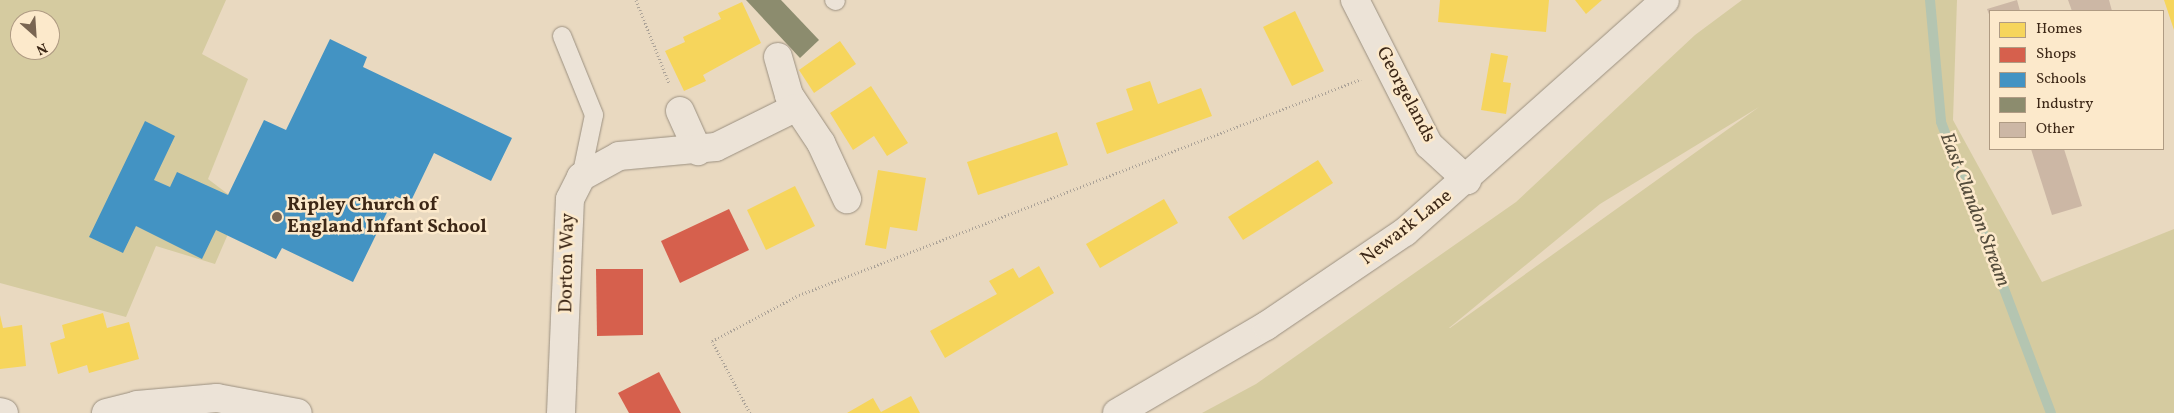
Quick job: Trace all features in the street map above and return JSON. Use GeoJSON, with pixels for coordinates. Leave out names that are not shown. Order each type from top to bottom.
{"type":"FeatureCollection","features":[{"type":"Feature","properties":{"kind":"street","name":"Georgelands"},"geometry":{"type":"LineString","coordinates":[[1355,0],[1430,145],[1467,180]]}},
{"type":"Feature","properties":{"kind":"street","name":"Newark Lane"},"geometry":{"type":"LineString","coordinates":[[1117,413],[1337,280],[1467,180],[1665,0]]}},
{"type":"Feature","properties":{"kind":"street"},"geometry":{"type":"LineString","coordinates":[[778,57],[795,108],[821,143],[847,199]]}},
{"type":"Feature","properties":{"kind":"street"},"geometry":{"type":"LineString","coordinates":[[581,177],[619,156],[698,150],[757,130],[795,108]]}},
{"type":"Feature","properties":{"kind":"street"},"geometry":{"type":"LineString","coordinates":[[680,111],[698,150]]}},
{"type":"Feature","properties":{"kind":"street","name":"Dorton Way"},"geometry":{"type":"LineString","coordinates":[[561,413],[570,199],[581,177]]}},
{"type":"Feature","properties":{"kind":"street"},"geometry":{"type":"LineString","coordinates":[[106,413],[137,405],[217,398],[298,413]]}},
{"type":"Feature","properties":{"kind":"lane"},"geometry":{"type":"LineString","coordinates":[[562,36],[594,115],[581,177]]}},
{"type":"Feature","properties":{"kind":"path"},"geometry":{"type":"LineString","coordinates":[[636,0],[680,111]]}},
{"type":"Feature","properties":{"kind":"path"},"geometry":{"type":"LineString","coordinates":[[750,413],[712,341],[799,295],[1342,89],[1389,66]]}},
{"type":"Feature","properties":{"kind":"shaded area"},"geometry":{"type":"Polygon","coordinates":[[[0,0],[226,0],[202,54],[248,79],[208,179],[241,204],[215,264],[156,246],[126,317],[0,283],[0,0]]]}},
{"type":"Feature","properties":{"kind":"shaded area"},"geometry":{"type":"Polygon","coordinates":[[[1742,0],[1957,0],[1953,120],[2042,282],[2174,229],[2174,413],[1202,413],[1256,384],[1516,202],[1695,35],[1742,0]],[[1759,107],[1600,204],[1450,328],[1759,107]]]}},
{"type":"Feature","properties":{"kind":"building: Homes"},"geometry":{"type":"Polygon","coordinates":[[[1440,0],[1549,0],[1546,32],[1438,22],[1440,0]]]}},
{"type":"Feature","properties":{"kind":"building: Homes"},"geometry":{"type":"Polygon","coordinates":[[[1575,0],[1602,0],[1586,14],[1575,0]]]}},
{"type":"Feature","properties":{"kind":"building: Homes"},"geometry":{"type":"Polygon","coordinates":[[[2164,0],[2174,0],[2174,30],[2164,0]]]}},
{"type":"Feature","properties":{"kind":"building: Homes"},"geometry":{"type":"Polygon","coordinates":[[[742,2],[761,43],[703,75],[706,81],[684,91],[665,51],[685,42],[683,37],[721,19],[718,13],[742,2]]]}},
{"type":"Feature","properties":{"kind":"building: Homes"},"geometry":{"type":"Polygon","coordinates":[[[1295,11],[1324,71],[1292,86],[1263,27],[1295,11]]]}},
{"type":"Feature","properties":{"kind":"building: Homes"},"geometry":{"type":"Polygon","coordinates":[[[840,41],[856,64],[814,93],[799,70],[840,41]]]}},
{"type":"Feature","properties":{"kind":"building: Homes"},"geometry":{"type":"Polygon","coordinates":[[[1491,53],[1508,56],[1503,82],[1511,83],[1506,114],[1481,110],[1491,53]]]}},
{"type":"Feature","properties":{"kind":"building: Homes"},"geometry":{"type":"Polygon","coordinates":[[[1150,81],[1158,104],[1201,88],[1212,116],[1107,154],[1096,123],[1133,110],[1126,89],[1150,81]]]}},
{"type":"Feature","properties":{"kind":"building: Homes"},"geometry":{"type":"Polygon","coordinates":[[[871,86],[908,143],[887,156],[874,136],[853,150],[830,113],[871,86]]]}},
{"type":"Feature","properties":{"kind":"building: Homes"},"geometry":{"type":"Polygon","coordinates":[[[1057,132],[1068,165],[978,195],[967,162],[1057,132]]]}},
{"type":"Feature","properties":{"kind":"building: Homes"},"geometry":{"type":"Polygon","coordinates":[[[1318,160],[1333,183],[1243,240],[1228,217],[1318,160]]]}},
{"type":"Feature","properties":{"kind":"building: Homes"},"geometry":{"type":"Polygon","coordinates":[[[878,170],[926,178],[917,231],[890,227],[886,249],[865,245],[878,170]]]}},
{"type":"Feature","properties":{"kind":"building: Homes"},"geometry":{"type":"Polygon","coordinates":[[[795,186],[815,226],[766,250],[747,210],[795,186]]]}},
{"type":"Feature","properties":{"kind":"building: Homes"},"geometry":{"type":"Polygon","coordinates":[[[1164,199],[1178,223],[1100,268],[1086,244],[1164,199]]]}},
{"type":"Feature","properties":{"kind":"building: Homes"},"geometry":{"type":"Polygon","coordinates":[[[1039,266],[1054,293],[945,358],[930,331],[997,294],[989,281],[1013,268],[1019,278],[1039,266]]]}},
{"type":"Feature","properties":{"kind":"building: Homes"},"geometry":{"type":"Polygon","coordinates":[[[103,313],[107,328],[129,322],[139,359],[89,373],[87,365],[58,374],[50,343],[65,338],[62,325],[103,313]]]}},
{"type":"Feature","properties":{"kind":"building: Homes"},"geometry":{"type":"Polygon","coordinates":[[[0,315],[3,328],[22,325],[26,366],[0,369],[0,315]]]}},
{"type":"Feature","properties":{"kind":"building: Homes"},"geometry":{"type":"Polygon","coordinates":[[[911,396],[920,413],[847,413],[873,398],[881,412],[911,396]]]}},
{"type":"Feature","properties":{"kind":"building: Shops"},"geometry":{"type":"Polygon","coordinates":[[[729,209],[749,250],[680,283],[661,241],[729,209]]]}},
{"type":"Feature","properties":{"kind":"building: Shops"},"geometry":{"type":"Polygon","coordinates":[[[596,269],[643,269],[643,335],[597,336],[596,269]]]}},
{"type":"Feature","properties":{"kind":"building: Shops"},"geometry":{"type":"Polygon","coordinates":[[[659,372],[681,413],[629,413],[618,393],[659,372]]]}},
{"type":"Feature","properties":{"kind":"building: Schools"},"geometry":{"type":"Polygon","coordinates":[[[330,39],[367,57],[363,67],[512,138],[491,181],[434,153],[410,203],[395,196],[353,282],[282,248],[276,259],[216,230],[202,259],[136,226],[123,253],[89,237],[145,121],[175,136],[154,180],[170,187],[177,172],[228,195],[264,120],[286,130],[330,39]]]}},
{"type":"Feature","properties":{"kind":"building: Industry"},"geometry":{"type":"Polygon","coordinates":[[[746,0],[781,0],[819,40],[800,58],[746,0]]]}},
{"type":"Feature","properties":{"kind":"building: Other"},"geometry":{"type":"Polygon","coordinates":[[[2017,0],[2020,10],[1989,10],[1989,14],[1987,9],[2017,0]]]}},
{"type":"Feature","properties":{"kind":"building: Other"},"geometry":{"type":"Polygon","coordinates":[[[2068,0],[2109,0],[2112,10],[2072,10],[2068,0]]]}},
{"type":"Feature","properties":{"kind":"building: Other"},"geometry":{"type":"Polygon","coordinates":[[[2031,150],[2064,150],[2082,206],[2052,215],[2031,150]]]}},
{"type":"Feature","properties":{"kind":"waterway","name":"East Clandon Stream"},"geometry":{"type":"LineString","coordinates":[[1930,0],[1941,122],[2051,413]]}},
{"type":"Feature","properties":{"kind":"place","name":"Ripley Church of England Infant School"},"geometry":{"type":"Point","coordinates":[277,217]}}]}
